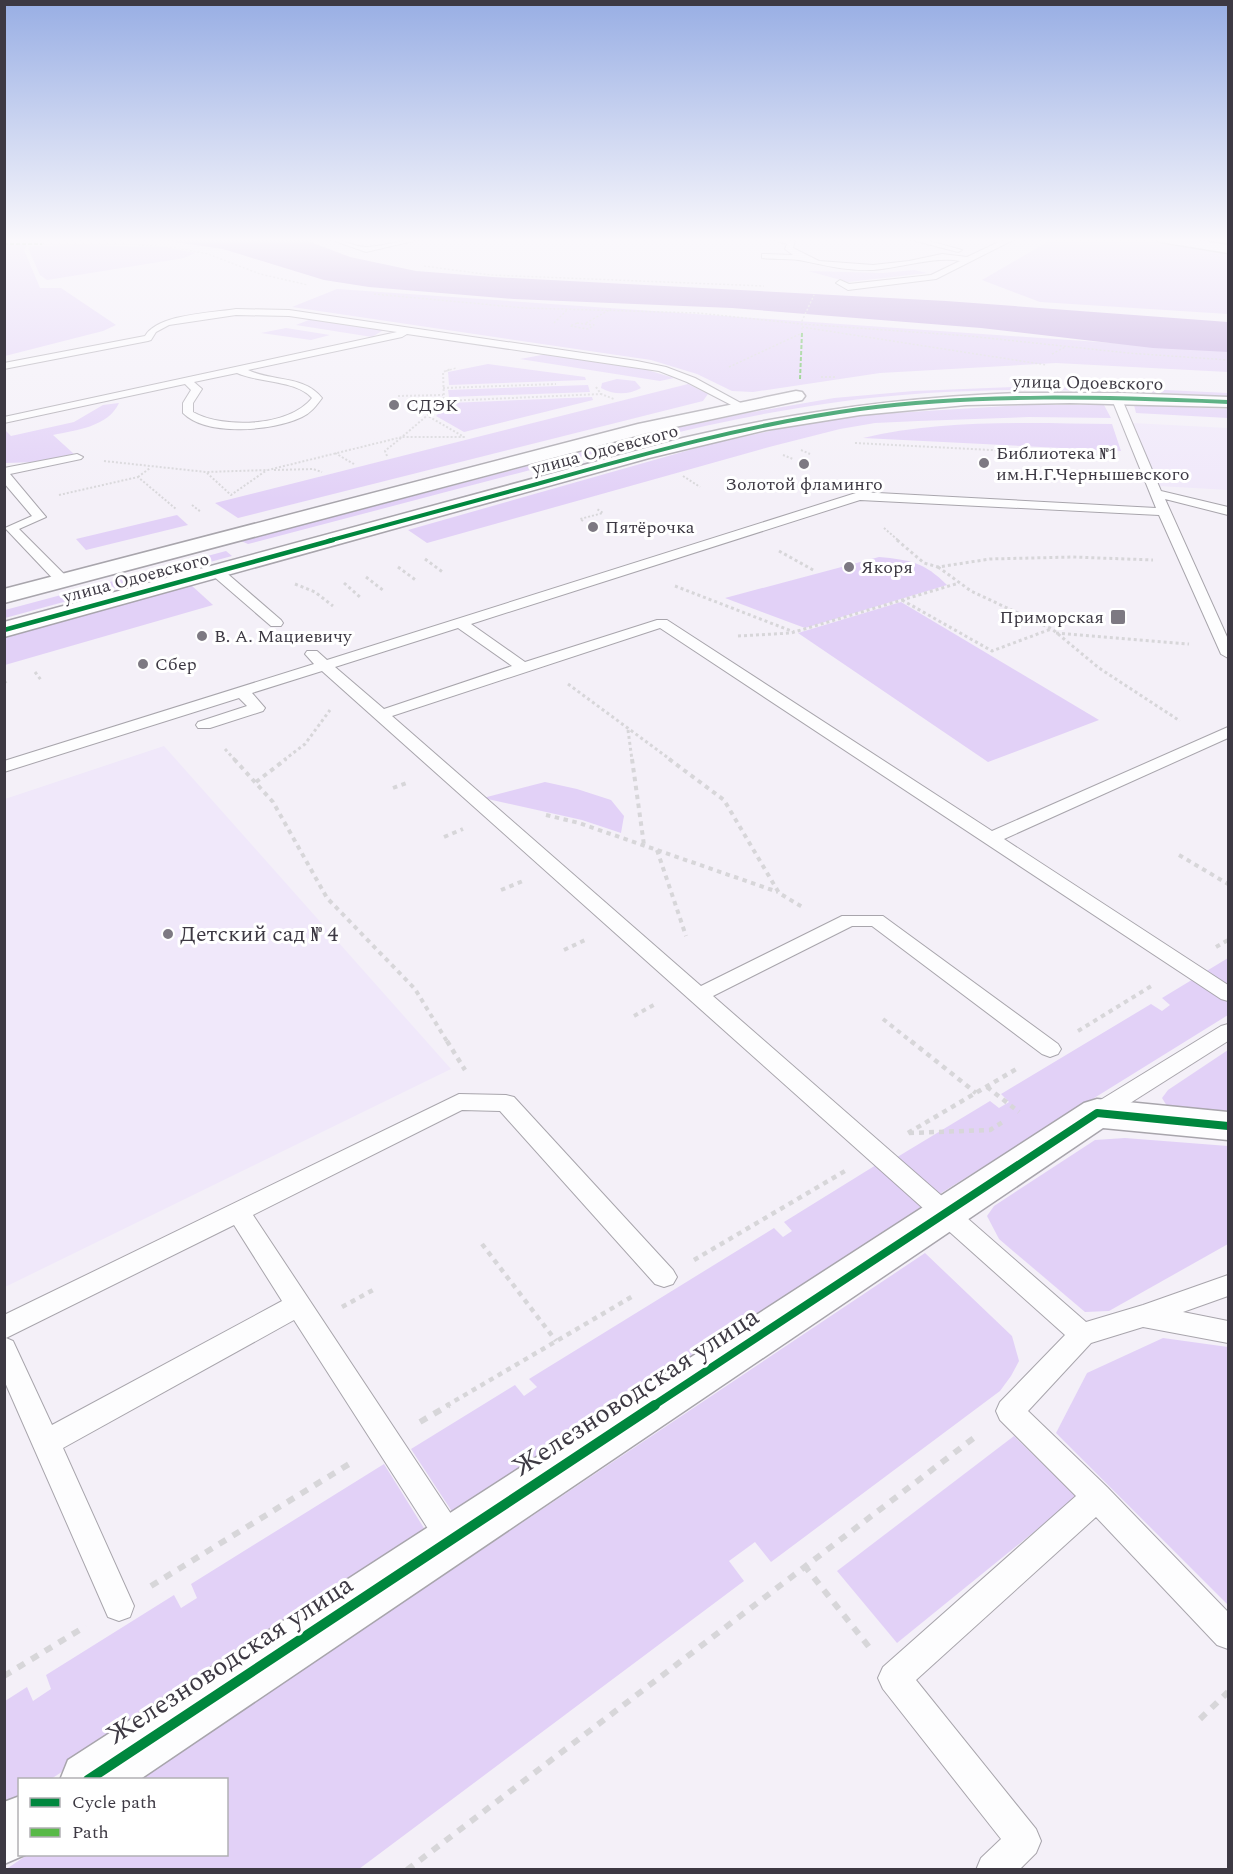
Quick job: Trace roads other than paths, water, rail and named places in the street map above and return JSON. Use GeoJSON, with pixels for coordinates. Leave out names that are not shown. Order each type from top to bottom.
{"type":"FeatureCollection","features":[{"type":"Feature","properties":{"kind":"street","name":"улица Одоевского"},"geometry":{"type":"LineString","coordinates":[[1070,380],[1228,387]]}},
{"type":"Feature","properties":{"kind":"street","name":"улица Одоевского"},"geometry":{"type":"LineString","coordinates":[[4,596],[645,428],[817,393]]}},
{"type":"Feature","properties":{"kind":"street","name":"улица Одоевского"},"geometry":{"type":"LineString","coordinates":[[4,630],[642,454],[807,417],[886,406],[984,398],[1116,397],[1228,402]]}},
{"type":"Feature","properties":{"kind":"street"},"geometry":{"type":"LineString","coordinates":[[1096,1113],[1228,1126]]}},
{"type":"Feature","properties":{"kind":"street","name":"Железноводская улица"},"geometry":{"type":"LineString","coordinates":[[90,1778],[1096,1113]]}},
{"type":"Feature","properties":{"kind":"street"},"geometry":{"type":"LineString","coordinates":[[4,1834],[18,1826]]}},
{"type":"Feature","properties":{"kind":"lane"},"geometry":{"type":"LineString","coordinates":[[4,366],[147,338],[153,330],[162,325]]}},
{"type":"Feature","properties":{"kind":"lane"},"geometry":{"type":"LineString","coordinates":[[371,325],[662,369],[691,380],[743,407]]}},
{"type":"Feature","properties":{"kind":"lane"},"geometry":{"type":"LineString","coordinates":[[4,420],[411,332]]}},
{"type":"Feature","properties":{"kind":"lane"},"geometry":{"type":"LineString","coordinates":[[187,381],[197,389],[188,403],[188,412],[201,420],[224,425],[253,425],[282,421],[304,413],[314,406],[317,398],[313,391],[304,387],[257,378],[240,370]]}},
{"type":"Feature","properties":{"kind":"lane"},"geometry":{"type":"LineString","coordinates":[[1116,397],[1164,512],[1227,650]]}},
{"type":"Feature","properties":{"kind":"lane"},"geometry":{"type":"LineString","coordinates":[[63,581],[11,528],[40,517],[7,473],[76,457]]}},
{"type":"Feature","properties":{"kind":"lane"},"geometry":{"type":"LineString","coordinates":[[1156,493],[1228,511]]}},
{"type":"Feature","properties":{"kind":"lane"},"geometry":{"type":"LineString","coordinates":[[4,767],[242,692],[319,660],[461,623],[859,496],[1164,512]]}},
{"type":"Feature","properties":{"kind":"lane"},"geometry":{"type":"LineString","coordinates":[[217,572],[276,623]]}},
{"type":"Feature","properties":{"kind":"lane"},"geometry":{"type":"LineString","coordinates":[[461,623],[530,665]]}},
{"type":"Feature","properties":{"kind":"lane"},"geometry":{"type":"LineString","coordinates":[[381,715],[662,623],[1228,994]]}},
{"type":"Feature","properties":{"kind":"lane"},"geometry":{"type":"LineString","coordinates":[[319,660],[943,1214],[1082,1334]]}},
{"type":"Feature","properties":{"kind":"lane"},"geometry":{"type":"LineString","coordinates":[[204,725],[257,708],[242,692]]}},
{"type":"Feature","properties":{"kind":"lane"},"geometry":{"type":"LineString","coordinates":[[992,838],[1220,740]]}},
{"type":"Feature","properties":{"kind":"lane"},"geometry":{"type":"LineString","coordinates":[[697,996],[849,920],[876,921],[1050,1049]]}},
{"type":"Feature","properties":{"kind":"lane"},"geometry":{"type":"LineString","coordinates":[[1096,1113],[1228,1031]]}},
{"type":"Feature","properties":{"kind":"lane"},"geometry":{"type":"LineString","coordinates":[[4,1328],[459,1102],[506,1103],[664,1277]]}},
{"type":"Feature","properties":{"kind":"lane"},"geometry":{"type":"LineString","coordinates":[[238,1212],[451,1539]]}},
{"type":"Feature","properties":{"kind":"lane"},"geometry":{"type":"LineString","coordinates":[[1228,1285],[1143,1316],[1082,1334],[1010,1411],[1097,1497],[1228,1634]]}},
{"type":"Feature","properties":{"kind":"lane"},"geometry":{"type":"LineString","coordinates":[[46,1443],[299,1305]]}},
{"type":"Feature","properties":{"kind":"lane"},"geometry":{"type":"LineString","coordinates":[[1143,1316],[1228,1332]]}},
{"type":"Feature","properties":{"kind":"lane"},"geometry":{"type":"LineString","coordinates":[[4,1349],[119,1606]]}},
{"type":"Feature","properties":{"kind":"lane"},"geometry":{"type":"LineString","coordinates":[[993,1869],[1024,1841],[894,1678],[1097,1497]]}},
{"type":"Feature","properties":{"kind":"place","name":"СДЭК"},"geometry":{"type":"Point","coordinates":[394,405]}},
{"type":"Feature","properties":{"kind":"place","name":"Библиотека №1 им.Н.Г.Чернышевского"},"geometry":{"type":"Point","coordinates":[984,463]}},
{"type":"Feature","properties":{"kind":"place","name":"Золотой фламинго"},"geometry":{"type":"Point","coordinates":[804,464]}},
{"type":"Feature","properties":{"kind":"place","name":"Пятёрочка"},"geometry":{"type":"Point","coordinates":[593,527]}},
{"type":"Feature","properties":{"kind":"place","name":"Якоря"},"geometry":{"type":"Point","coordinates":[849,567]}},
{"type":"Feature","properties":{"kind":"place","name":"Приморская"},"geometry":{"type":"Point","coordinates":[1118,617]}},
{"type":"Feature","properties":{"kind":"place","name":"В. А. Мациевичу"},"geometry":{"type":"Point","coordinates":[202,636]}},
{"type":"Feature","properties":{"kind":"place","name":"Сбер"},"geometry":{"type":"Point","coordinates":[143,664]}},
{"type":"Feature","properties":{"kind":"place","name":"Детский сад № 4"},"geometry":{"type":"Point","coordinates":[168,934]}}]}
